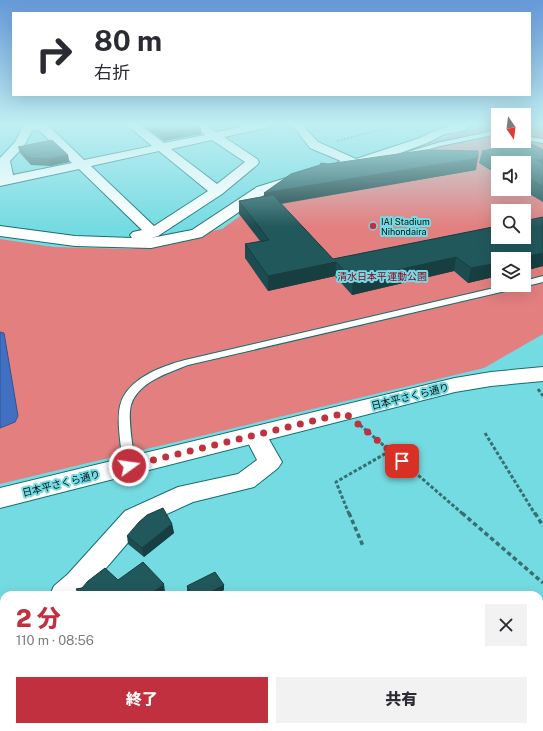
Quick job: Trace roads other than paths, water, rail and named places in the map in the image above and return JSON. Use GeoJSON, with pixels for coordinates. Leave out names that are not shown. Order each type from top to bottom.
{"type":"FeatureCollection","features":[{"type":"Feature","properties":{"kind":"street"},"geometry":{"type":"LineString","coordinates":[[6,159],[4,161],[4,181],[104,159]]}},
{"type":"Feature","properties":{"kind":"street"},"geometry":{"type":"LineString","coordinates":[[76,159],[153,233]]}},
{"type":"Feature","properties":{"kind":"street"},"geometry":{"type":"LineString","coordinates":[[177,159],[217,190]]}},
{"type":"Feature","properties":{"kind":"street"},"geometry":{"type":"LineString","coordinates":[[0,226],[73,233],[146,235],[153,233],[217,190],[253,162],[249,159]]}},
{"type":"Feature","properties":{"kind":"street"},"geometry":{"type":"LineString","coordinates":[[345,159],[354,163]]}},
{"type":"Feature","properties":{"kind":"street"},"geometry":{"type":"LineString","coordinates":[[335,168],[366,159]]}},
{"type":"Feature","properties":{"kind":"street"},"geometry":{"type":"LineString","coordinates":[[0,231],[75,241],[151,243],[198,234],[262,190],[314,173]]}},
{"type":"Feature","properties":{"kind":"street","name":"日本平さくら通り"},"geometry":{"type":"LineString","coordinates":[[0,498],[455,385],[491,379],[543,374]]}},
{"type":"Feature","properties":{"kind":"street"},"geometry":{"type":"LineString","coordinates":[[68,591],[134,518],[187,494],[245,481],[270,462],[255,435]]}},
{"type":"Feature","properties":{"kind":"lane"},"geometry":{"type":"LineString","coordinates":[[335,168],[369,164],[386,159]]}},
{"type":"Feature","properties":{"kind":"lane"},"geometry":{"type":"LineString","coordinates":[[531,282],[543,279]]}},
{"type":"Feature","properties":{"kind":"lane"},"geometry":{"type":"LineString","coordinates":[[129,466],[125,405],[136,389],[152,376],[186,363],[491,291]]}},
{"type":"Feature","properties":{"kind":"water"},"geometry":{"type":"Polygon","coordinates":[[[0,332],[4,333],[18,416],[15,422],[0,428],[0,332]]]}},
{"type":"Feature","properties":{"kind":"place","name":"IAI Stadium Nihondaira"},"geometry":{"type":"Point","coordinates":[373,226]}},
{"type":"Feature","properties":{"kind":"park label","name":"清水日本平運動公園"},"geometry":{"type":"Point","coordinates":[382,276]}}]}
